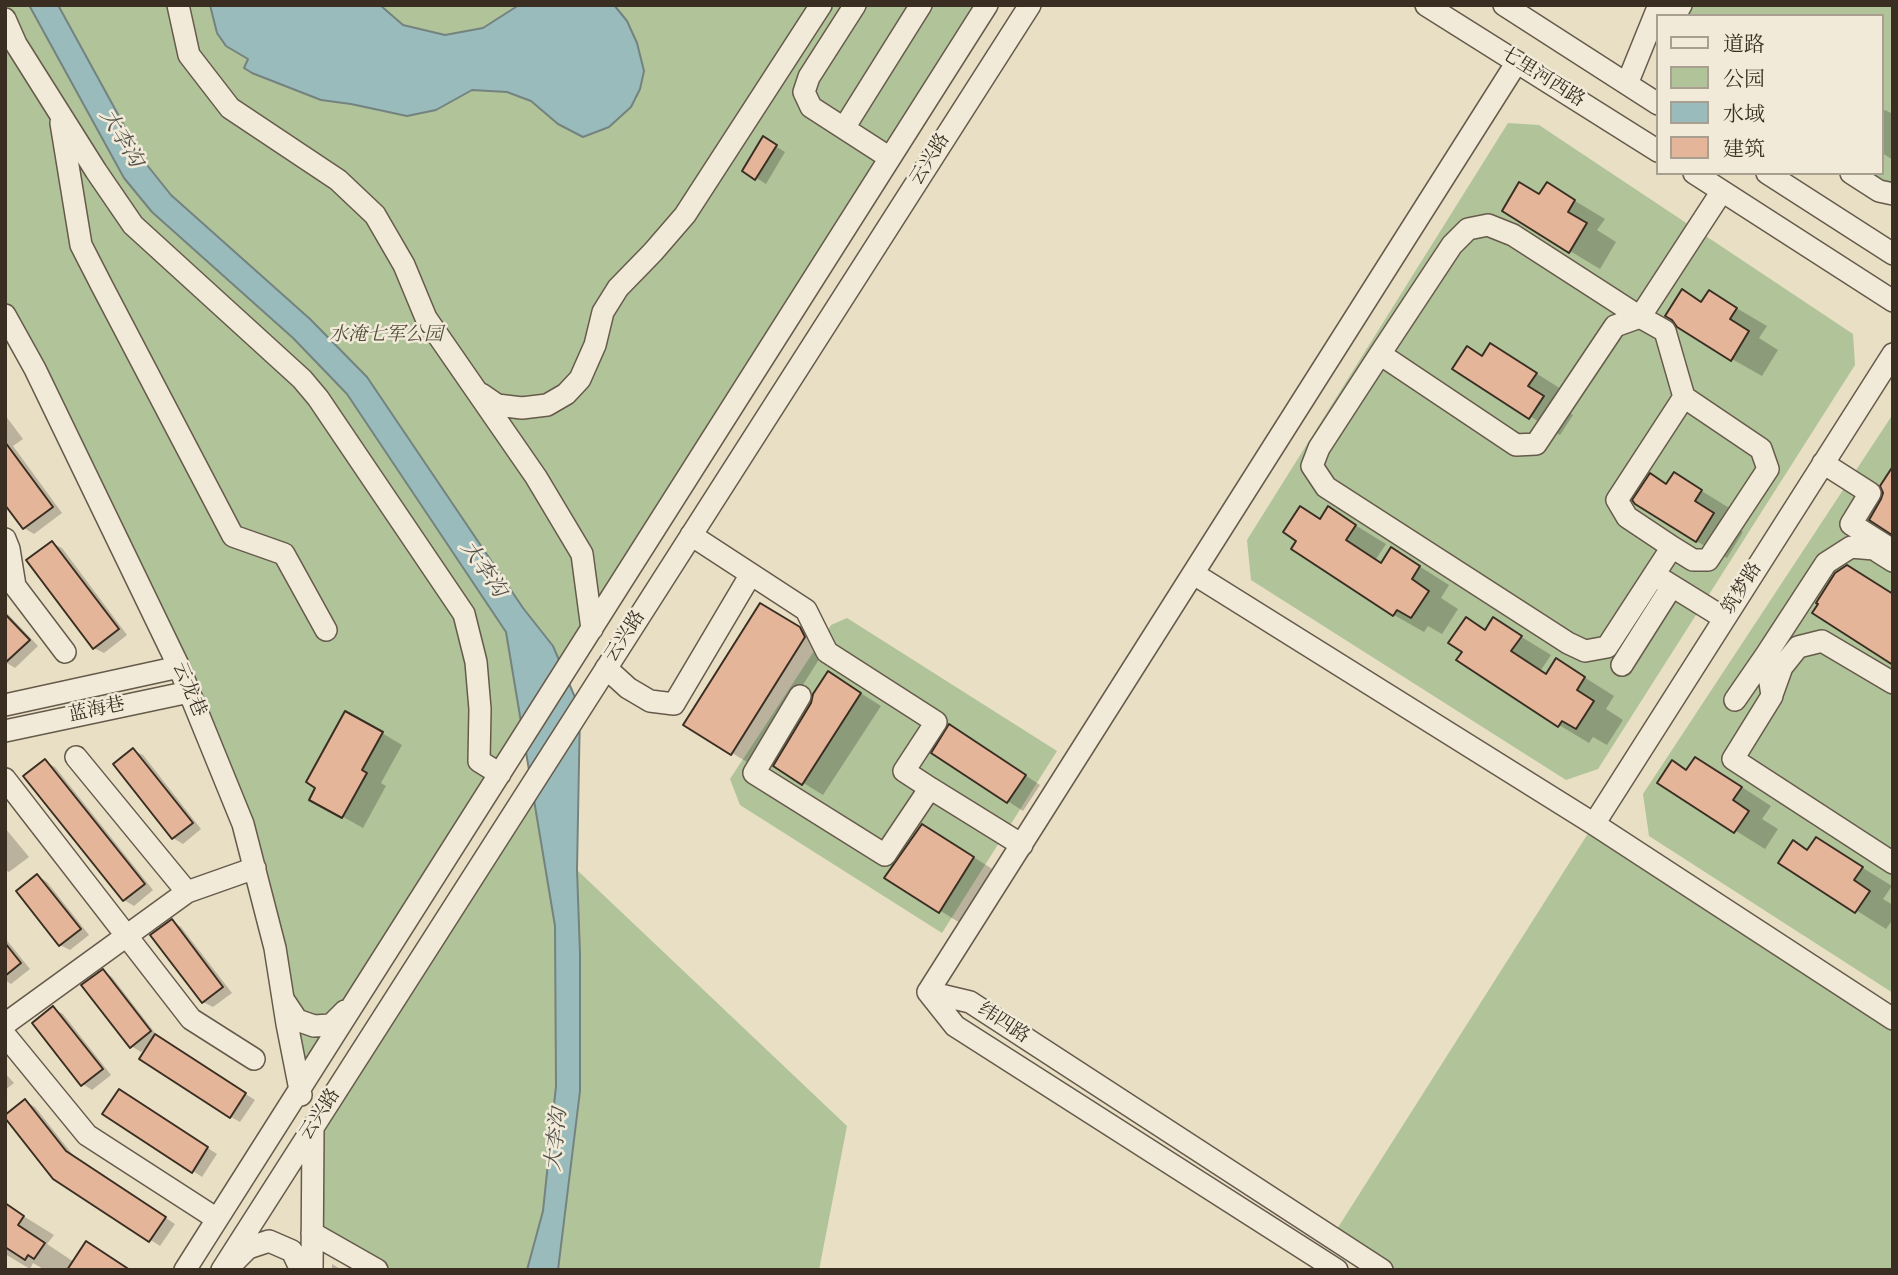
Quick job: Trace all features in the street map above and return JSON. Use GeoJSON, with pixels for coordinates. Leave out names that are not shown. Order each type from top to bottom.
{"type":"FeatureCollection","features":[{"type":"Feature","properties":{"kind":"street"},"geometry":{"type":"LineString","coordinates":[[177,5],[189,55],[230,108],[338,180],[375,215],[404,265],[426,318],[536,477],[582,554],[592,629]]}},
{"type":"Feature","properties":{"kind":"street"},"geometry":{"type":"LineString","coordinates":[[473,388],[497,405],[522,408],[547,405],[566,394],[580,379],[595,345],[603,312],[618,288],[685,215],[821,5]]}},
{"type":"Feature","properties":{"kind":"street"},"geometry":{"type":"LineString","coordinates":[[855,5],[809,77],[804,93],[811,107],[890,158]]}},
{"type":"Feature","properties":{"kind":"street"},"geometry":{"type":"LineString","coordinates":[[844,128],[921,5]]}},
{"type":"Feature","properties":{"kind":"street","name":"云兴路"},"geometry":{"type":"LineString","coordinates":[[186,1270],[987,5]]}},
{"type":"Feature","properties":{"kind":"street","name":"云兴路"},"geometry":{"type":"LineString","coordinates":[[224,1270],[1030,5]]}},
{"type":"Feature","properties":{"kind":"street","name":"七里河西路"},"geometry":{"type":"LineString","coordinates":[[1426,5],[1657,150]]}},
{"type":"Feature","properties":{"kind":"street"},"geometry":{"type":"LineString","coordinates":[[1504,5],[1657,103]]}},
{"type":"Feature","properties":{"kind":"street"},"geometry":{"type":"LineString","coordinates":[[1627,84],[1659,5]]}},
{"type":"Feature","properties":{"kind":"street"},"geometry":{"type":"LineString","coordinates":[[5,19],[16,44],[133,225],[302,379],[318,398],[464,614],[476,662],[480,709],[479,761],[503,769]]}},
{"type":"Feature","properties":{"kind":"street"},"geometry":{"type":"LineString","coordinates":[[928,992],[1517,62]]}},
{"type":"Feature","properties":{"kind":"street"},"geometry":{"type":"LineString","coordinates":[[59,112],[81,245],[233,536],[284,554],[326,629]]}},
{"type":"Feature","properties":{"kind":"street"},"geometry":{"type":"LineString","coordinates":[[1697,175],[1893,301]]}},
{"type":"Feature","properties":{"kind":"street"},"geometry":{"type":"LineString","coordinates":[[1770,175],[1893,254]]}},
{"type":"Feature","properties":{"kind":"street"},"geometry":{"type":"LineString","coordinates":[[1854,175],[1879,191],[1893,194]]}},
{"type":"Feature","properties":{"kind":"street"},"geometry":{"type":"LineString","coordinates":[[1380,355],[1516,445],[1536,444],[1615,326],[1640,317],[1722,191]]}},
{"type":"Feature","properties":{"kind":"street"},"geometry":{"type":"LineString","coordinates":[[1672,547],[1607,647],[1585,651],[1568,643],[1326,487],[1312,466],[1319,448],[1452,246],[1468,229],[1488,225],[1513,235],[1665,331],[1684,397],[1761,449],[1768,469],[1708,560],[1693,560],[1672,547],[1627,517],[1617,500],[1684,397]]}},
{"type":"Feature","properties":{"kind":"street","name":"云龙巷"},"geometry":{"type":"LineString","coordinates":[[8,327],[40,380],[179,667],[243,824],[275,948],[299,1091],[313,1127]]}},
{"type":"Feature","properties":{"kind":"street","name":"筑梦路"},"geometry":{"type":"LineString","coordinates":[[1594,824],[1893,354]]}},
{"type":"Feature","properties":{"kind":"street"},"geometry":{"type":"LineString","coordinates":[[1823,463],[1871,493],[1851,524],[1893,551]]}},
{"type":"Feature","properties":{"kind":"street"},"geometry":{"type":"LineString","coordinates":[[691,535],[806,610],[827,652],[936,722],[904,771],[1022,845]]}},
{"type":"Feature","properties":{"kind":"street"},"geometry":{"type":"LineString","coordinates":[[5,539],[15,586],[65,652]]}},
{"type":"Feature","properties":{"kind":"street"},"geometry":{"type":"LineString","coordinates":[[1735,700],[1826,563],[1851,547],[1874,549],[1893,561]]}},
{"type":"Feature","properties":{"kind":"street"},"geometry":{"type":"LineString","coordinates":[[1195,573],[1594,824],[1893,1019]]}},
{"type":"Feature","properties":{"kind":"street"},"geometry":{"type":"LineString","coordinates":[[606,668],[628,688],[650,701],[674,704],[751,574]]}},
{"type":"Feature","properties":{"kind":"street"},"geometry":{"type":"LineString","coordinates":[[1654,575],[1724,618]]}},
{"type":"Feature","properties":{"kind":"street"},"geometry":{"type":"LineString","coordinates":[[1622,665],[1672,586]]}},
{"type":"Feature","properties":{"kind":"street"},"geometry":{"type":"LineString","coordinates":[[1893,683],[1822,641],[1798,647],[1782,667],[1772,696],[1733,759],[1893,863]]}},
{"type":"Feature","properties":{"kind":"street"},"geometry":{"type":"LineString","coordinates":[[1766,655],[1772,696]]}},
{"type":"Feature","properties":{"kind":"street","name":"蓝海巷"},"geometry":{"type":"LineString","coordinates":[[5,705],[179,667]]}},
{"type":"Feature","properties":{"kind":"street","name":"蓝海巷"},"geometry":{"type":"LineString","coordinates":[[5,731],[190,692]]}},
{"type":"Feature","properties":{"kind":"street"},"geometry":{"type":"LineString","coordinates":[[800,696],[754,773],[885,855],[930,788]]}},
{"type":"Feature","properties":{"kind":"street"},"geometry":{"type":"LineString","coordinates":[[76,757],[187,892]]}},
{"type":"Feature","properties":{"kind":"street"},"geometry":{"type":"LineString","coordinates":[[5,779],[191,1019],[254,1059]]}},
{"type":"Feature","properties":{"kind":"street"},"geometry":{"type":"LineString","coordinates":[[5,1024],[187,892],[255,868]]}},
{"type":"Feature","properties":{"kind":"street","name":"纬四路"},"geometry":{"type":"LineString","coordinates":[[928,992],[955,1026],[1337,1270]]}},
{"type":"Feature","properties":{"kind":"street","name":"纬四路"},"geometry":{"type":"LineString","coordinates":[[928,992],[970,1002],[1382,1270]]}},
{"type":"Feature","properties":{"kind":"street"},"geometry":{"type":"LineString","coordinates":[[283,998],[297,1020],[314,1026],[331,1025],[357,1000]]}},
{"type":"Feature","properties":{"kind":"street"},"geometry":{"type":"LineString","coordinates":[[5,1035],[87,1135],[217,1219]]}},
{"type":"Feature","properties":{"kind":"street"},"geometry":{"type":"LineString","coordinates":[[312,1270],[313,1127]]}},
{"type":"Feature","properties":{"kind":"street"},"geometry":{"type":"LineString","coordinates":[[312,1233],[377,1270]]}},
{"type":"Feature","properties":{"kind":"street"},"geometry":{"type":"LineString","coordinates":[[224,1270],[248,1248],[268,1241],[292,1251],[301,1270]]}},
{"type":"Feature","properties":{"kind":"street"},"geometry":{"type":"LineString","coordinates":[[234,1270],[248,1248]]}},
{"type":"Feature","properties":{"kind":"green space","name":"水淹七军公园"},"geometry":{"type":"Polygon","coordinates":[[[5,5],[987,5],[299,1091],[243,824],[5,314],[5,5]]]}},
{"type":"Feature","properties":{"kind":"green space"},"geometry":{"type":"Polygon","coordinates":[[[1681,5],[1893,5],[1893,194],[1855,175],[1884,175],[1884,14],[1676,14],[1681,5]]]}},
{"type":"Feature","properties":{"kind":"green space"},"geometry":{"type":"Polygon","coordinates":[[[1508,123],[1539,125],[1853,334],[1855,365],[1598,769],[1566,780],[1251,580],[1247,540],[1508,123]]]}},
{"type":"Feature","properties":{"kind":"green space"},"geometry":{"type":"Polygon","coordinates":[[[1893,414],[1893,993],[1649,836],[1643,794],[1893,414]]]}},
{"type":"Feature","properties":{"kind":"green space"},"geometry":{"type":"Polygon","coordinates":[[[847,618],[1057,751],[942,933],[740,805],[730,779],[831,625],[847,618]]]}},
{"type":"Feature","properties":{"kind":"green space"},"geometry":{"type":"Polygon","coordinates":[[[580,709],[577,870],[847,1126],[819,1270],[377,1270],[312,1233],[313,1127],[580,709]]]}},
{"type":"Feature","properties":{"kind":"green space"},"geometry":{"type":"Polygon","coordinates":[[[1594,824],[1893,1019],[1893,1270],[1382,1270],[1332,1237],[1594,824]]]}},
{"type":"Feature","properties":{"kind":"water","name":"大李沟"},"geometry":{"type":"Polygon","coordinates":[[[29,5],[58,5],[143,160],[171,195],[310,319],[367,377],[523,608],[553,646],[580,709],[577,870],[580,1091],[558,1270],[527,1270],[543,1211],[556,1086],[555,926],[506,632],[347,394],[293,338],[152,212],[124,178],[29,5]]]}},
{"type":"Feature","properties":{"kind":"water"},"geometry":{"type":"Polygon","coordinates":[[[210,5],[380,5],[403,25],[445,35],[483,28],[519,5],[614,5],[627,21],[637,43],[644,71],[640,89],[631,107],[609,127],[583,137],[558,124],[531,101],[507,92],[472,90],[436,110],[407,116],[321,100],[252,73],[244,68],[248,59],[226,46],[217,33],[210,5]]]}},
{"type":"Feature","properties":{"kind":"building"},"geometry":{"type":"Polygon","coordinates":[[[763,136],[777,145],[755,180],[742,171],[763,136]]]}},
{"type":"Feature","properties":{"kind":"building"},"geometry":{"type":"Polygon","coordinates":[[[1519,182],[1539,194],[1547,182],[1575,200],[1568,212],[1587,223],[1569,253],[1502,211],[1519,182]]]}},
{"type":"Feature","properties":{"kind":"building"},"geometry":{"type":"Polygon","coordinates":[[[1682,289],[1701,302],[1709,290],[1737,308],[1730,319],[1749,331],[1731,361],[1677,327],[1665,316],[1682,289]]]}},
{"type":"Feature","properties":{"kind":"building"},"geometry":{"type":"Polygon","coordinates":[[[1490,343],[1537,373],[1528,386],[1544,396],[1529,419],[1452,369],[1467,346],[1482,356],[1490,343]]]}},
{"type":"Feature","properties":{"kind":"building"},"geometry":{"type":"Polygon","coordinates":[[[5,442],[53,507],[23,529],[5,505],[5,442]]]}},
{"type":"Feature","properties":{"kind":"building"},"geometry":{"type":"Polygon","coordinates":[[[1893,466],[1892,535],[1869,520],[1883,493],[1880,486],[1893,466]]]}},
{"type":"Feature","properties":{"kind":"building"},"geometry":{"type":"Polygon","coordinates":[[[1674,472],[1702,490],[1695,501],[1714,513],[1696,542],[1632,500],[1650,473],[1666,484],[1674,472]]]}},
{"type":"Feature","properties":{"kind":"building"},"geometry":{"type":"Polygon","coordinates":[[[1300,506],[1320,519],[1328,506],[1356,525],[1346,540],[1381,563],[1391,547],[1420,566],[1412,579],[1429,591],[1411,618],[1397,610],[1393,616],[1291,549],[1296,541],[1283,532],[1300,506]]]}},
{"type":"Feature","properties":{"kind":"building"},"geometry":{"type":"Polygon","coordinates":[[[52,541],[119,629],[93,649],[26,560],[52,541]]]}},
{"type":"Feature","properties":{"kind":"building"},"geometry":{"type":"Polygon","coordinates":[[[1847,565],[1893,594],[1893,665],[1812,613],[1835,573],[1847,565]]]}},
{"type":"Feature","properties":{"kind":"building"},"geometry":{"type":"Polygon","coordinates":[[[760,603],[800,627],[805,637],[731,755],[683,725],[760,603]]]}},
{"type":"Feature","properties":{"kind":"building"},"geometry":{"type":"Polygon","coordinates":[[[5,614],[30,640],[5,663],[5,614]]]}},
{"type":"Feature","properties":{"kind":"building"},"geometry":{"type":"Polygon","coordinates":[[[1466,617],[1485,630],[1493,617],[1522,636],[1511,651],[1546,674],[1556,658],[1585,677],[1577,690],[1594,701],[1576,729],[1562,721],[1558,727],[1456,660],[1462,652],[1448,643],[1466,617]]]}},
{"type":"Feature","properties":{"kind":"building"},"geometry":{"type":"Polygon","coordinates":[[[828,671],[861,693],[802,785],[773,766],[828,671]]]}},
{"type":"Feature","properties":{"kind":"building"},"geometry":{"type":"Polygon","coordinates":[[[345,711],[383,732],[362,770],[367,773],[342,818],[309,800],[315,788],[306,782],[345,711]]]}},
{"type":"Feature","properties":{"kind":"building"},"geometry":{"type":"Polygon","coordinates":[[[949,724],[1026,775],[1007,803],[931,753],[949,724]]]}},
{"type":"Feature","properties":{"kind":"building"},"geometry":{"type":"Polygon","coordinates":[[[133,748],[193,823],[172,839],[113,764],[133,748]]]}},
{"type":"Feature","properties":{"kind":"building"},"geometry":{"type":"Polygon","coordinates":[[[1695,757],[1742,787],[1733,800],[1749,811],[1734,833],[1657,783],[1672,760],[1686,770],[1695,757]]]}},
{"type":"Feature","properties":{"kind":"building"},"geometry":{"type":"Polygon","coordinates":[[[45,759],[145,884],[123,901],[23,776],[45,759]]]}},
{"type":"Feature","properties":{"kind":"building"},"geometry":{"type":"Polygon","coordinates":[[[922,824],[974,857],[939,913],[884,878],[922,824]]]}},
{"type":"Feature","properties":{"kind":"building"},"geometry":{"type":"Polygon","coordinates":[[[1816,837],[1863,867],[1854,880],[1870,891],[1855,913],[1778,863],[1793,840],[1807,850],[1816,837]]]}},
{"type":"Feature","properties":{"kind":"building"},"geometry":{"type":"Polygon","coordinates":[[[37,874],[81,929],[59,946],[16,891],[37,874]]]}},
{"type":"Feature","properties":{"kind":"building"},"geometry":{"type":"Polygon","coordinates":[[[172,919],[223,987],[202,1003],[150,935],[172,919]]]}},
{"type":"Feature","properties":{"kind":"building"},"geometry":{"type":"Polygon","coordinates":[[[5,943],[21,963],[5,976],[5,943]]]}},
{"type":"Feature","properties":{"kind":"building"},"geometry":{"type":"Polygon","coordinates":[[[103,969],[151,1031],[130,1048],[81,985],[103,969]]]}},
{"type":"Feature","properties":{"kind":"building"},"geometry":{"type":"Polygon","coordinates":[[[53,1006],[103,1069],[81,1086],[32,1023],[53,1006]]]}},
{"type":"Feature","properties":{"kind":"building"},"geometry":{"type":"Polygon","coordinates":[[[155,1034],[246,1093],[230,1118],[139,1059],[155,1034]]]}},
{"type":"Feature","properties":{"kind":"building"},"geometry":{"type":"Polygon","coordinates":[[[119,1089],[208,1147],[192,1173],[102,1114],[119,1089]]]}},
{"type":"Feature","properties":{"kind":"building"},"geometry":{"type":"Polygon","coordinates":[[[25,1099],[66,1151],[166,1217],[149,1242],[53,1179],[5,1118],[5,1115],[25,1099]]]}},
{"type":"Feature","properties":{"kind":"building"},"geometry":{"type":"Polygon","coordinates":[[[5,1203],[24,1216],[18,1225],[45,1243],[34,1259],[28,1255],[25,1260],[5,1247],[5,1203]]]}},
{"type":"Feature","properties":{"kind":"building"},"geometry":{"type":"Polygon","coordinates":[[[86,1241],[130,1270],[67,1270],[86,1241]]]}}]}
